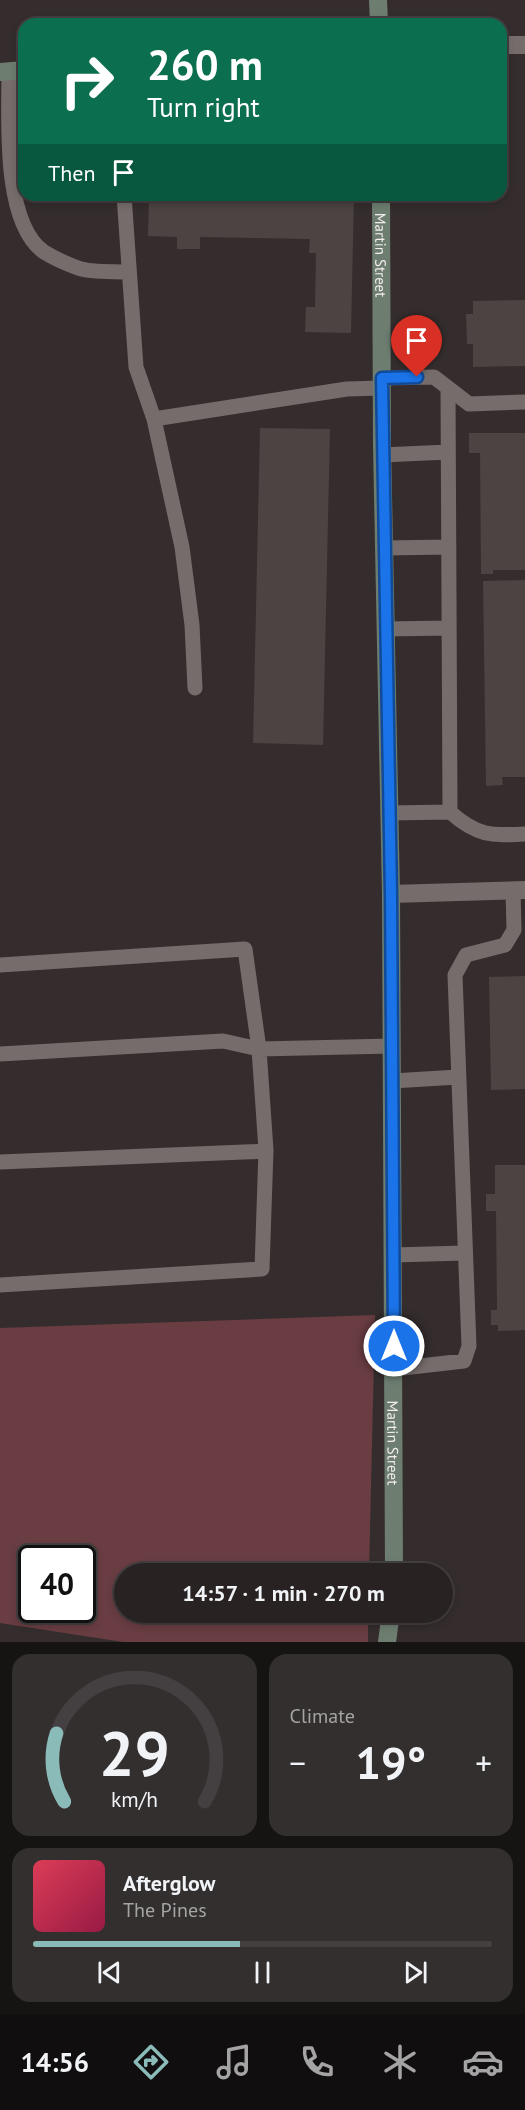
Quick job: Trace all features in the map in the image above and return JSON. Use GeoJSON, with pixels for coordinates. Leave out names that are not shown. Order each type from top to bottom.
{"type":"FeatureCollection","features":[{"type":"Feature","properties":{"kind":"street"},"geometry":{"type":"LineString","coordinates":[[378,0],[380,18]]}},
{"type":"Feature","properties":{"kind":"street"},"geometry":{"type":"LineString","coordinates":[[507,45],[525,45]]}},
{"type":"Feature","properties":{"kind":"street","name":"Martin Street"},"geometry":{"type":"LineString","coordinates":[[381,201],[382,455],[391,894],[394,1563]]}},
{"type":"Feature","properties":{"kind":"street"},"geometry":{"type":"LineString","coordinates":[[391,894],[519,891]]}},
{"type":"Feature","properties":{"kind":"street"},"geometry":{"type":"LineString","coordinates":[[387,1642],[390,1623]]}},
{"type":"Feature","properties":{"kind":"lane"},"geometry":{"type":"LineString","coordinates":[[11,71],[9,135],[15,203],[26,230],[43,252],[80,269],[129,272]]}},
{"type":"Feature","properties":{"kind":"lane"},"geometry":{"type":"LineString","coordinates":[[124,201],[136,368],[154,419],[182,547],[192,625],[195,688]]}},
{"type":"Feature","properties":{"kind":"lane"},"geometry":{"type":"LineString","coordinates":[[154,419],[348,388],[434,377],[469,404],[525,402]]}},
{"type":"Feature","properties":{"kind":"lane"},"geometry":{"type":"LineString","coordinates":[[448,388],[450,812]]}},
{"type":"Feature","properties":{"kind":"lane"},"geometry":{"type":"LineString","coordinates":[[382,455],[448,452]]}},
{"type":"Feature","properties":{"kind":"lane"},"geometry":{"type":"LineString","coordinates":[[384,548],[449,547]]}},
{"type":"Feature","properties":{"kind":"lane"},"geometry":{"type":"LineString","coordinates":[[385,629],[449,628]]}},
{"type":"Feature","properties":{"kind":"lane"},"geometry":{"type":"LineString","coordinates":[[389,813],[450,812],[467,827],[484,833],[500,836],[525,834]]}},
{"type":"Feature","properties":{"kind":"lane"},"geometry":{"type":"LineString","coordinates":[[394,1369],[464,1361],[469,1346],[455,975],[466,955],[505,945],[514,930],[519,891]]}},
{"type":"Feature","properties":{"kind":"lane"},"geometry":{"type":"LineString","coordinates":[[0,965],[245,949],[259,1049],[266,1151],[262,1269],[0,1285]]}},
{"type":"Feature","properties":{"kind":"lane"},"geometry":{"type":"LineString","coordinates":[[0,1054],[223,1041],[259,1049],[392,1046]]}},
{"type":"Feature","properties":{"kind":"lane"},"geometry":{"type":"LineString","coordinates":[[392,1081],[458,1077]]}},
{"type":"Feature","properties":{"kind":"lane"},"geometry":{"type":"LineString","coordinates":[[0,1162],[266,1151]]}},
{"type":"Feature","properties":{"kind":"lane"},"geometry":{"type":"LineString","coordinates":[[393,1255],[465,1253]]}},
{"type":"Feature","properties":{"kind":"shaded area"},"geometry":{"type":"Polygon","coordinates":[[[375,1315],[369,1563],[114,1563],[114,1623],[368,1623],[368,1642],[123,1642],[0,1623],[0,1328],[375,1315]]]}},
{"type":"Feature","properties":{"kind":"building"},"geometry":{"type":"Polygon","coordinates":[[[149,201],[354,201],[351,333],[305,332],[306,307],[315,307],[316,253],[309,253],[310,239],[200,237],[200,249],[177,249],[177,237],[148,236],[149,201]]]}},
{"type":"Feature","properties":{"kind":"building"},"geometry":{"type":"Polygon","coordinates":[[[525,300],[525,366],[473,367],[473,344],[467,344],[466,314],[473,314],[473,301],[525,300]]]}},
{"type":"Feature","properties":{"kind":"building"},"geometry":{"type":"Polygon","coordinates":[[[260,428],[330,429],[323,745],[253,743],[260,428]]]}},
{"type":"Feature","properties":{"kind":"building"},"geometry":{"type":"Polygon","coordinates":[[[469,433],[525,433],[525,570],[493,570],[493,574],[481,574],[480,453],[469,453],[469,433]]]}},
{"type":"Feature","properties":{"kind":"building"},"geometry":{"type":"Polygon","coordinates":[[[525,580],[525,777],[502,777],[503,785],[486,786],[483,581],[525,580]]]}},
{"type":"Feature","properties":{"kind":"building"},"geometry":{"type":"Polygon","coordinates":[[[525,976],[525,1089],[491,1090],[489,977],[525,976]]]}},
{"type":"Feature","properties":{"kind":"building"},"geometry":{"type":"Polygon","coordinates":[[[495,1165],[525,1165],[525,1330],[498,1331],[498,1325],[491,1325],[491,1310],[497,1310],[496,1211],[486,1211],[486,1194],[495,1194],[495,1165]]]}},
{"type":"Feature","properties":{"kind":"route"},"geometry":{"type":"LineString","coordinates":[[394,1346],[391,894],[382,378],[417,377]]}}]}
